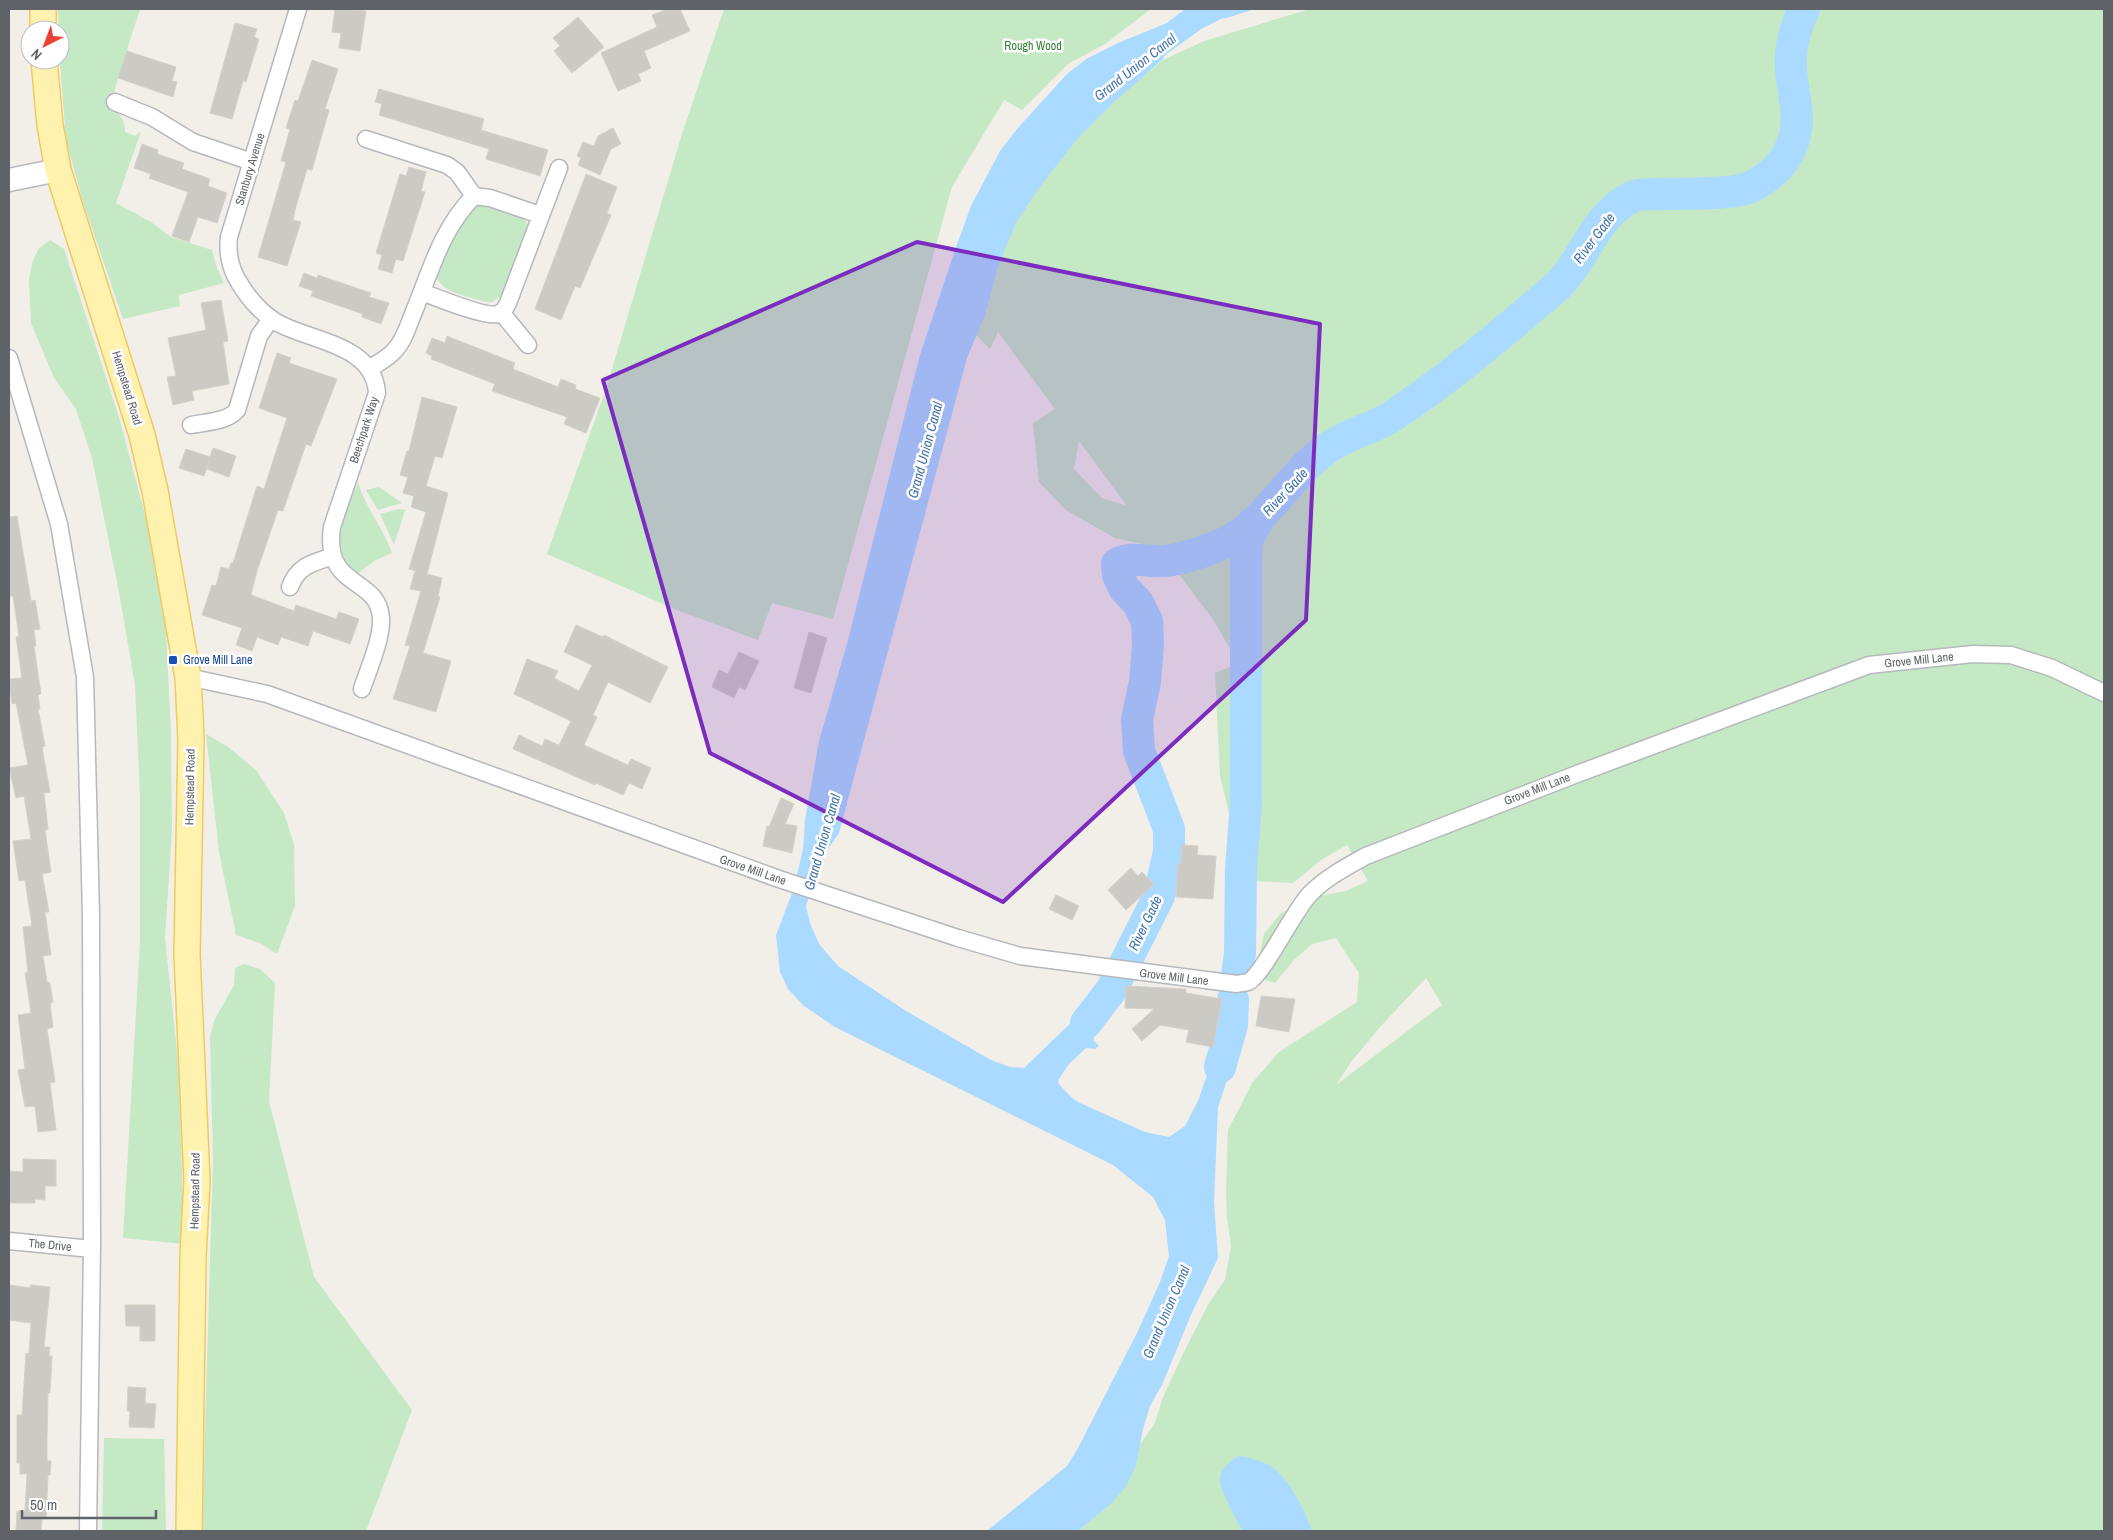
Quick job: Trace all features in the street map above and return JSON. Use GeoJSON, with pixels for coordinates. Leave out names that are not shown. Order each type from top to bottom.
{"type":"FeatureCollection","features":[{"type":"Feature","properties":{"kind":"main road","name":"Hempstead Road"},"geometry":{"type":"LineString","coordinates":[[45,70],[50,125],[58,170],[142,435],[155,491],[188,677],[191,739],[187,954],[197,1181],[193,1257],[189,1531]]}},
{"type":"Feature","properties":{"kind":"street","name":"Stanbury Avenue"},"geometry":{"type":"LineString","coordinates":[[298,9],[229,237],[228,255],[231,267],[244,290],[271,319],[284,326],[339,347],[362,361],[369,369]]}},
{"type":"Feature","properties":{"kind":"street"},"geometry":{"type":"LineString","coordinates":[[115,102],[152,117],[193,142],[252,162]]}},
{"type":"Feature","properties":{"kind":"street"},"geometry":{"type":"LineString","coordinates":[[366,139],[447,165],[457,172],[474,196],[490,198],[540,215]]}},
{"type":"Feature","properties":{"kind":"street"},"geometry":{"type":"LineString","coordinates":[[422,292],[482,313],[498,315],[508,303],[559,168]]}},
{"type":"Feature","properties":{"kind":"street"},"geometry":{"type":"LineString","coordinates":[[9,180],[58,170]]}},
{"type":"Feature","properties":{"kind":"street"},"geometry":{"type":"LineString","coordinates":[[369,369],[394,352],[400,344],[422,292],[429,269],[455,217],[474,196]]}},
{"type":"Feature","properties":{"kind":"street"},"geometry":{"type":"LineString","coordinates":[[501,312],[528,345]]}},
{"type":"Feature","properties":{"kind":"street"},"geometry":{"type":"LineString","coordinates":[[191,425],[225,418],[233,415],[237,410],[259,336],[271,319]]}},
{"type":"Feature","properties":{"kind":"street"},"geometry":{"type":"LineString","coordinates":[[9,358],[59,524],[86,677],[92,925],[92,1249],[88,1531]]}},
{"type":"Feature","properties":{"kind":"street","name":"Beechpark Way"},"geometry":{"type":"LineString","coordinates":[[333,556],[331,544],[332,528],[377,393],[374,377],[369,369]]}},
{"type":"Feature","properties":{"kind":"street"},"geometry":{"type":"LineString","coordinates":[[290,587],[298,571],[307,565],[333,556],[336,565],[349,579],[373,594],[380,610],[380,630],[362,689]]}},
{"type":"Feature","properties":{"kind":"street","name":"Grove Mill Lane"},"geometry":{"type":"LineString","coordinates":[[188,677],[267,694],[791,883],[958,938],[1020,956],[1236,984],[1249,982],[1262,968],[1288,924],[1309,894],[1335,873],[1366,856],[1577,774],[1868,665],[1973,654],[2011,655],[2052,668],[2104,693]]}},
{"type":"Feature","properties":{"kind":"street","name":"The Drive"},"geometry":{"type":"LineString","coordinates":[[9,1241],[92,1249]]}},
{"type":"Feature","properties":{"kind":"highlighted area"},"geometry":{"type":"Polygon","coordinates":[[[917,242],[1320,324],[1306,620],[1003,902],[710,753],[603,380],[917,242]]]}},
{"type":"Feature","properties":{"kind":"green space"},"geometry":{"type":"Polygon","coordinates":[[[58,9],[140,9],[115,88],[112,108],[122,118],[125,132],[135,136],[141,131],[116,203],[151,222],[171,237],[212,250],[224,283],[179,295],[180,306],[123,319],[83,202],[66,140],[61,70],[70,70],[70,20],[58,20],[58,9]]]}},
{"type":"Feature","properties":{"kind":"green space","name":"Rough Wood"},"geometry":{"type":"Polygon","coordinates":[[[724,9],[1151,9],[1105,44],[1068,64],[1022,110],[1004,100],[952,187],[833,619],[772,603],[758,640],[677,610],[547,554],[606,389],[682,134],[724,9]]]}},
{"type":"Feature","properties":{"kind":"green space"},"geometry":{"type":"Polygon","coordinates":[[[1310,9],[2104,9],[2104,1531],[1078,1531],[1111,1504],[1136,1465],[1139,1446],[1155,1423],[1163,1397],[1185,1350],[1209,1303],[1225,1280],[1231,1246],[1226,1191],[1228,1130],[1252,1083],[1279,1052],[1357,1002],[1359,973],[1336,938],[1312,944],[1294,960],[1275,983],[1255,977],[1264,934],[1281,913],[1315,897],[1346,891],[1368,881],[1347,845],[1321,860],[1293,883],[1255,881],[1256,844],[1232,825],[1220,776],[1215,673],[1232,666],[1241,667],[1212,618],[1159,548],[1115,538],[1066,510],[1039,482],[1033,423],[1055,409],[998,332],[990,349],[970,329],[1011,220],[1072,140],[1117,98],[1163,60],[1204,41],[1310,9]],[[1079,441],[1074,469],[1102,498],[1127,506],[1079,441]],[[1426,978],[1380,1027],[1351,1062],[1336,1085],[1442,1005],[1426,978]]]}},
{"type":"Feature","properties":{"kind":"green space"},"geometry":{"type":"Polygon","coordinates":[[[481,203],[500,208],[515,215],[529,226],[501,296],[492,302],[454,293],[441,284],[435,271],[469,212],[474,206],[481,203]]]}},
{"type":"Feature","properties":{"kind":"green space"},"geometry":{"type":"Polygon","coordinates":[[[50,240],[64,249],[119,417],[155,552],[166,632],[171,732],[172,830],[165,938],[179,1071],[184,1244],[123,1238],[140,943],[140,796],[135,685],[119,592],[92,458],[76,409],[54,378],[31,323],[29,279],[33,260],[39,248],[50,240]]]}},
{"type":"Feature","properties":{"kind":"green space"},"geometry":{"type":"Polygon","coordinates":[[[358,482],[392,553],[374,561],[357,574],[342,552],[341,530],[358,482]]]}},
{"type":"Feature","properties":{"kind":"green space"},"geometry":{"type":"Polygon","coordinates":[[[379,487],[402,503],[378,510],[366,490],[379,487]]]}},
{"type":"Feature","properties":{"kind":"green space"},"geometry":{"type":"Polygon","coordinates":[[[399,509],[405,510],[394,545],[380,514],[399,509]]]}},
{"type":"Feature","properties":{"kind":"green space"},"geometry":{"type":"Polygon","coordinates":[[[206,734],[228,747],[256,770],[284,813],[294,844],[295,906],[277,954],[260,943],[236,935],[219,852],[206,734]]]}},
{"type":"Feature","properties":{"kind":"green space"},"geometry":{"type":"Polygon","coordinates":[[[244,964],[260,969],[275,983],[269,1101],[314,1277],[412,1410],[366,1531],[202,1531],[213,1160],[210,1036],[215,1019],[234,985],[235,968],[244,964]]]}},
{"type":"Feature","properties":{"kind":"green space"},"geometry":{"type":"Polygon","coordinates":[[[104,1438],[164,1439],[166,1531],[102,1531],[104,1438]]]}},
{"type":"Feature","properties":{"kind":"water"},"geometry":{"type":"Polygon","coordinates":[[[1185,9],[1255,9],[1226,18],[1204,19],[1189,23],[1176,31],[1163,59],[1113,103],[1079,137],[1041,185],[1017,221],[999,263],[985,315],[967,358],[839,833],[821,859],[806,906],[810,923],[819,944],[838,966],[906,1011],[991,1060],[1010,1067],[1024,1068],[1078,1016],[1103,988],[1112,989],[1120,994],[1093,1032],[1094,1041],[1099,1046],[1095,1049],[1086,1048],[1069,1064],[1058,1083],[1071,1097],[1080,1103],[1145,1132],[1169,1137],[1185,1126],[1198,1101],[1224,1026],[1232,1025],[1238,1029],[1228,1077],[1218,1107],[1214,1202],[1218,1258],[1190,1317],[1162,1385],[1150,1406],[1143,1429],[1136,1465],[1126,1486],[1111,1504],[1078,1531],[987,1531],[1067,1466],[1077,1450],[1138,1331],[1160,1282],[1169,1256],[1165,1220],[1153,1197],[1113,1165],[835,1027],[804,1006],[788,989],[780,972],[776,935],[794,888],[803,849],[805,820],[819,741],[848,640],[920,355],[971,206],[1000,151],[1017,129],[1066,75],[1086,59],[1118,43],[1167,23],[1185,9]]]}},
{"type":"Feature","properties":{"kind":"water"},"geometry":{"type":"Polygon","coordinates":[[[1238,1456],[1264,1463],[1279,1473],[1296,1496],[1312,1531],[1243,1531],[1228,1503],[1220,1482],[1220,1477],[1225,1467],[1238,1456]]]}},
{"type":"Feature","properties":{"kind":"building"},"geometry":{"type":"Polygon","coordinates":[[[335,9],[366,11],[360,51],[339,48],[341,33],[332,32],[335,9]]]}},
{"type":"Feature","properties":{"kind":"building"},"geometry":{"type":"Polygon","coordinates":[[[668,9],[680,9],[690,31],[644,51],[651,68],[638,74],[641,81],[618,91],[601,53],[657,27],[652,15],[668,9]]]}},
{"type":"Feature","properties":{"kind":"building"},"geometry":{"type":"Polygon","coordinates":[[[578,17],[604,47],[572,73],[554,51],[560,46],[553,38],[578,17]]]}},
{"type":"Feature","properties":{"kind":"building"},"geometry":{"type":"Polygon","coordinates":[[[235,23],[257,29],[254,37],[259,39],[246,82],[243,81],[232,119],[210,113],[235,23]]]}},
{"type":"Feature","properties":{"kind":"building"},"geometry":{"type":"Polygon","coordinates":[[[127,51],[176,67],[172,81],[177,82],[173,97],[118,78],[127,51]]]}},
{"type":"Feature","properties":{"kind":"building"},"geometry":{"type":"Polygon","coordinates":[[[312,60],[338,69],[325,109],[329,110],[312,170],[307,169],[295,210],[293,220],[301,222],[287,266],[258,257],[286,162],[281,161],[290,129],[286,128],[295,100],[298,101],[312,60]]]}},
{"type":"Feature","properties":{"kind":"building"},"geometry":{"type":"Polygon","coordinates":[[[379,89],[484,119],[481,130],[548,150],[540,176],[486,159],[489,149],[379,115],[382,104],[375,102],[379,89]]]}},
{"type":"Feature","properties":{"kind":"building"},"geometry":{"type":"Polygon","coordinates":[[[613,128],[621,144],[611,149],[600,175],[578,165],[581,158],[577,156],[583,142],[594,146],[598,136],[613,128]]]}},
{"type":"Feature","properties":{"kind":"building"},"geometry":{"type":"Polygon","coordinates":[[[142,144],[158,150],[157,154],[184,163],[182,169],[210,179],[208,186],[227,193],[217,223],[198,217],[189,242],[172,236],[188,192],[149,178],[151,174],[134,168],[142,144]]]}},
{"type":"Feature","properties":{"kind":"building"},"geometry":{"type":"Polygon","coordinates":[[[409,167],[426,172],[421,191],[425,192],[403,261],[396,259],[392,273],[378,269],[382,255],[376,253],[400,174],[406,176],[409,167]]]}},
{"type":"Feature","properties":{"kind":"building"},"geometry":{"type":"Polygon","coordinates":[[[586,174],[617,187],[607,213],[611,215],[580,288],[575,286],[561,320],[535,309],[586,174]]]}},
{"type":"Feature","properties":{"kind":"building"},"geometry":{"type":"Polygon","coordinates":[[[304,273],[317,278],[318,275],[371,293],[369,297],[389,303],[381,324],[362,317],[363,314],[311,296],[313,291],[299,286],[304,273]]]}},
{"type":"Feature","properties":{"kind":"building"},"geometry":{"type":"Polygon","coordinates":[[[221,300],[228,341],[223,342],[229,384],[192,391],[194,400],[173,405],[167,377],[176,376],[168,338],[206,330],[201,303],[221,300]]]}},
{"type":"Feature","properties":{"kind":"building"},"geometry":{"type":"Polygon","coordinates":[[[447,336],[515,363],[513,369],[558,387],[561,379],[576,385],[575,389],[600,398],[586,433],[564,424],[567,417],[492,391],[495,384],[431,359],[432,356],[426,353],[432,338],[445,343],[447,336]]]}},
{"type":"Feature","properties":{"kind":"building"},"geometry":{"type":"Polygon","coordinates":[[[277,353],[291,358],[289,363],[337,379],[311,446],[306,444],[283,511],[278,510],[257,571],[251,595],[294,611],[296,605],[336,619],[339,612],[359,619],[350,644],[313,631],[308,646],[281,637],[278,645],[257,637],[252,651],[236,645],[242,628],[202,615],[212,585],[216,586],[221,567],[229,569],[231,563],[233,563],[257,486],[264,489],[287,418],[259,408],[277,353]]]}},
{"type":"Feature","properties":{"kind":"building"},"geometry":{"type":"Polygon","coordinates":[[[422,397],[457,407],[442,458],[435,456],[426,486],[448,493],[427,574],[442,578],[438,596],[440,597],[423,653],[451,661],[436,712],[393,699],[410,646],[405,645],[421,591],[410,589],[415,571],[417,571],[409,569],[426,512],[411,507],[414,496],[403,493],[408,477],[400,475],[407,451],[409,451],[422,397]]]}},
{"type":"Feature","properties":{"kind":"building"},"geometry":{"type":"Polygon","coordinates":[[[213,448],[236,456],[229,477],[207,469],[210,459],[204,476],[179,468],[186,449],[210,457],[213,448]]]}},
{"type":"Feature","properties":{"kind":"building"},"geometry":{"type":"Polygon","coordinates":[[[17,516],[31,601],[35,600],[40,629],[34,630],[36,646],[34,646],[41,694],[38,695],[40,709],[38,709],[45,746],[42,747],[50,792],[44,793],[48,829],[45,830],[51,872],[42,874],[49,912],[45,912],[51,955],[43,956],[47,982],[50,983],[53,1002],[50,1003],[53,1027],[47,1029],[55,1082],[50,1083],[56,1130],[38,1132],[35,1106],[25,1107],[18,1070],[25,1069],[18,1015],[31,1013],[25,973],[28,972],[23,927],[32,926],[25,880],[19,881],[13,841],[31,839],[24,796],[16,798],[9,768],[28,765],[16,703],[12,704],[9,679],[22,678],[16,637],[19,636],[13,596],[9,596],[9,517],[17,516]]]}},
{"type":"Feature","properties":{"kind":"building"},"geometry":{"type":"Polygon","coordinates":[[[576,625],[603,637],[604,635],[668,667],[650,703],[608,682],[593,715],[597,717],[584,745],[628,765],[631,759],[651,768],[642,789],[629,783],[623,795],[596,783],[595,785],[513,749],[519,735],[542,746],[545,739],[559,745],[571,721],[514,694],[527,659],[558,671],[554,678],[579,691],[592,665],[564,652],[576,625]]]}},
{"type":"Feature","properties":{"kind":"building"},"geometry":{"type":"Polygon","coordinates":[[[809,632],[827,638],[811,693],[794,688],[809,632]]]}},
{"type":"Feature","properties":{"kind":"building"},"geometry":{"type":"Polygon","coordinates":[[[739,652],[759,661],[745,690],[739,687],[734,698],[712,687],[719,670],[728,674],[739,652]]]}},
{"type":"Feature","properties":{"kind":"building"},"geometry":{"type":"Polygon","coordinates":[[[781,798],[794,804],[785,824],[797,826],[792,853],[763,846],[767,826],[769,827],[781,798]]]}},
{"type":"Feature","properties":{"kind":"building"},"geometry":{"type":"Polygon","coordinates":[[[1182,845],[1198,846],[1197,855],[1216,856],[1213,899],[1176,897],[1178,864],[1181,864],[1182,845]]]}},
{"type":"Feature","properties":{"kind":"building"},"geometry":{"type":"Polygon","coordinates":[[[1131,868],[1138,876],[1142,872],[1154,884],[1126,910],[1108,890],[1131,868]]]}},
{"type":"Feature","properties":{"kind":"building"},"geometry":{"type":"Polygon","coordinates":[[[1056,895],[1079,906],[1072,920],[1049,909],[1056,895]]]}},
{"type":"Feature","properties":{"kind":"building"},"geometry":{"type":"Polygon","coordinates":[[[1126,986],[1186,989],[1186,993],[1222,999],[1213,1047],[1186,1042],[1189,1030],[1160,1025],[1142,1041],[1132,1029],[1154,1009],[1125,1008],[1126,986]]]}},
{"type":"Feature","properties":{"kind":"building"},"geometry":{"type":"Polygon","coordinates":[[[1261,996],[1295,999],[1289,1032],[1256,1026],[1261,996]]]}},
{"type":"Feature","properties":{"kind":"building"},"geometry":{"type":"Polygon","coordinates":[[[23,1159],[56,1160],[56,1186],[45,1186],[45,1200],[35,1199],[35,1203],[9,1203],[9,1171],[23,1172],[23,1159]]]}},
{"type":"Feature","properties":{"kind":"building"},"geometry":{"type":"Polygon","coordinates":[[[9,1285],[30,1288],[30,1285],[50,1287],[44,1347],[50,1347],[49,1356],[52,1356],[50,1393],[48,1393],[47,1437],[47,1460],[51,1461],[50,1475],[48,1475],[46,1519],[42,1519],[41,1531],[16,1531],[17,1511],[25,1511],[27,1474],[20,1474],[20,1463],[17,1463],[17,1415],[22,1415],[26,1353],[29,1354],[31,1323],[9,1320],[9,1285]]]}},
{"type":"Feature","properties":{"kind":"building"},"geometry":{"type":"Polygon","coordinates":[[[125,1305],[155,1305],[155,1341],[140,1341],[140,1326],[126,1326],[125,1305]]]}},
{"type":"Feature","properties":{"kind":"building"},"geometry":{"type":"Polygon","coordinates":[[[128,1387],[146,1388],[145,1403],[156,1404],[154,1428],[129,1427],[130,1411],[127,1411],[128,1387]]]}},
{"type":"Feature","properties":{"kind":"waterway","name":"Grand Union Canal"},"geometry":{"type":"LineString","coordinates":[[1153,52],[1196,21],[1219,9]]}},
{"type":"Feature","properties":{"kind":"waterway","name":"River Gade"},"geometry":{"type":"LineString","coordinates":[[1086,1023],[1112,989],[1159,896],[1169,852],[1169,829],[1139,751],[1137,719],[1145,682],[1148,644],[1147,621],[1138,603],[1124,588],[1118,575],[1117,564],[1128,560],[1173,560],[1210,549],[1234,538],[1259,518],[1301,471],[1325,450],[1333,444],[1386,420],[1415,401],[1475,355],[1552,291],[1573,268],[1598,227],[1620,204],[1634,196],[1640,195],[1731,192],[1753,186],[1771,174],[1784,160],[1792,146],[1796,132],[1797,119],[1792,82],[1791,55],[1795,32],[1804,9]]}},
{"type":"Feature","properties":{"kind":"waterway"},"geometry":{"type":"LineString","coordinates":[[1237,976],[1240,953],[1241,869],[1246,803],[1247,539],[1258,521]]}},
{"type":"Feature","properties":{"kind":"waterway"},"geometry":{"type":"LineString","coordinates":[[1220,1067],[1232,1025],[1233,1000]]}},
{"type":"Feature","properties":{"kind":"place","name":"Grove Mill Lane"},"geometry":{"type":"Point","coordinates":[173,660]}}]}
